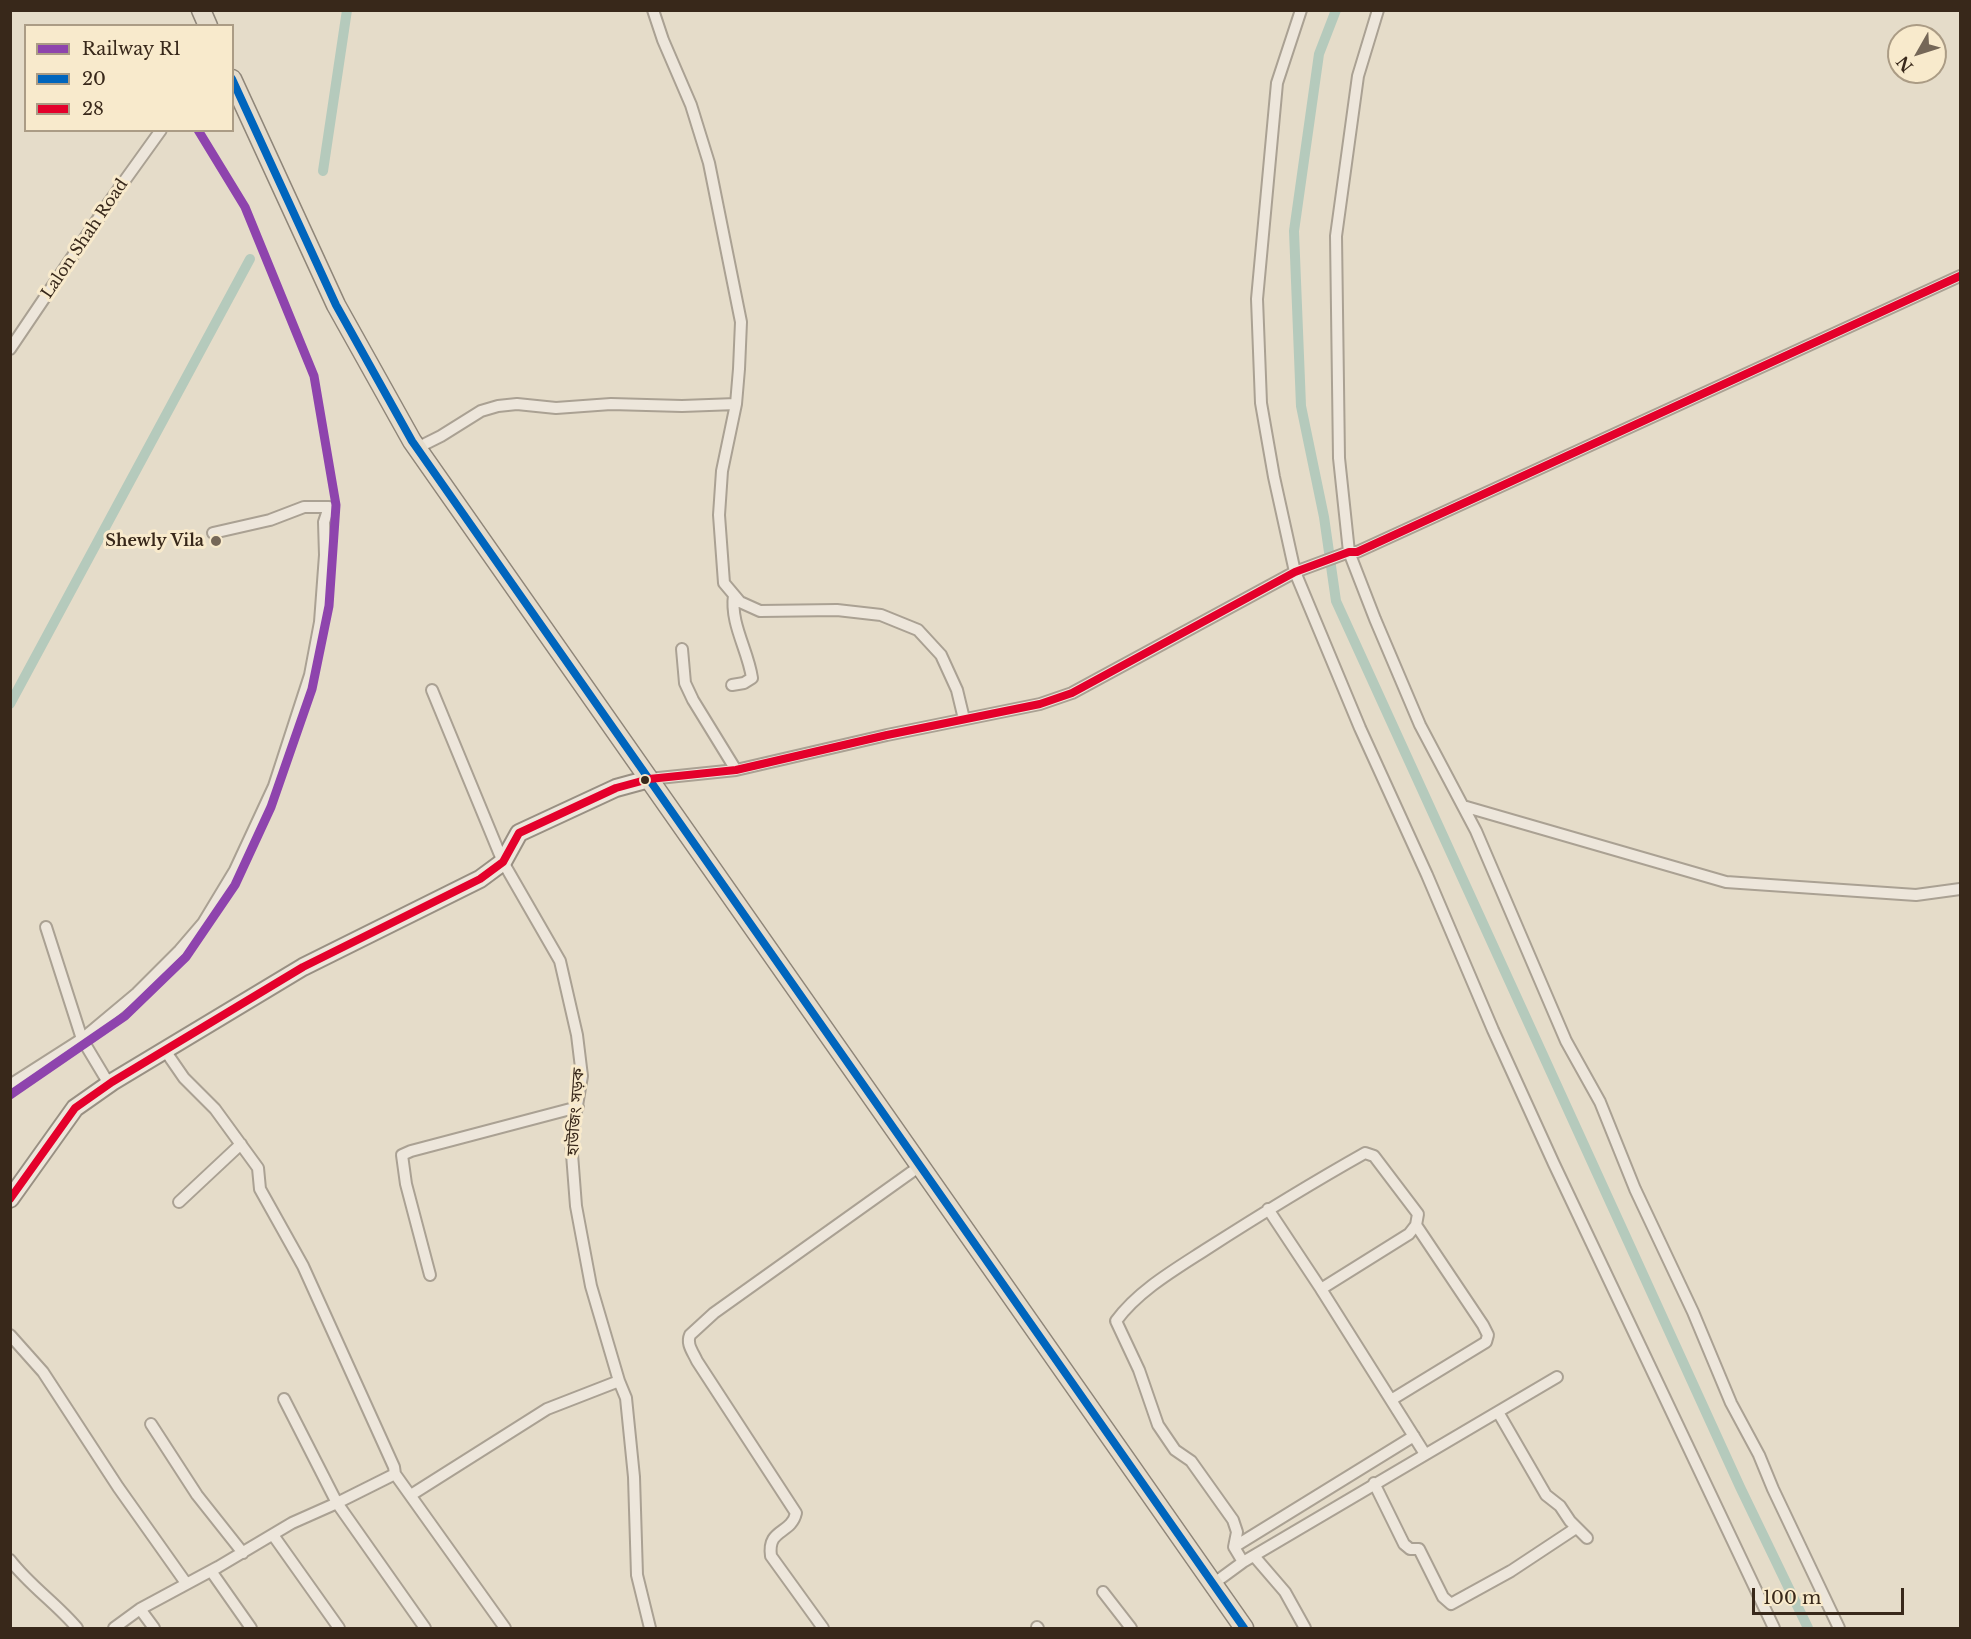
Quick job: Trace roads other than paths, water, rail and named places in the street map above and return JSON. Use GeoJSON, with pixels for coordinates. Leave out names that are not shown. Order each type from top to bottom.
{"type":"FeatureCollection","features":[{"type":"Feature","properties":{"kind":"main road"},"geometry":{"type":"LineString","coordinates":[[201,10],[207,24]]}},
{"type":"Feature","properties":{"kind":"main road"},"geometry":{"type":"LineString","coordinates":[[234,83],[336,305],[417,448],[1244,1629]]}},
{"type":"Feature","properties":{"kind":"main road"},"geometry":{"type":"LineString","coordinates":[[10,1199],[75,1108],[109,1084],[303,967],[480,879],[503,862],[519,834],[616,788],[649,779]]}},
{"type":"Feature","properties":{"kind":"street"},"geometry":{"type":"LineString","coordinates":[[653,10],[663,40],[691,105],[709,163],[741,322],[736,404],[722,471],[719,515],[724,583],[740,602],[760,611],[837,610],[881,615],[918,630],[940,655],[957,690],[964,719]]}},
{"type":"Feature","properties":{"kind":"street"},"geometry":{"type":"LineString","coordinates":[[1301,10],[1277,83],[1257,299],[1261,403],[1274,477],[1295,572],[1359,728],[1530,1112],[1774,1629]]}},
{"type":"Feature","properties":{"kind":"street"},"geometry":{"type":"LineString","coordinates":[[1378,10],[1358,76],[1336,236],[1339,459],[1349,552],[1396,672],[1420,725],[1476,831],[1566,1041],[1600,1102],[1635,1189],[1693,1312],[1731,1403],[1759,1455],[1839,1629]]}},
{"type":"Feature","properties":{"kind":"street","name":"Lalon Shah Road"},"geometry":{"type":"LineString","coordinates":[[10,349],[160,132]]}},
{"type":"Feature","properties":{"kind":"street"},"geometry":{"type":"LineString","coordinates":[[649,779],[736,770],[1040,704],[1072,693],[1295,572],[1349,552],[1357,552],[1960,276]]}},
{"type":"Feature","properties":{"kind":"street"},"geometry":{"type":"LineString","coordinates":[[417,448],[481,411],[498,406],[517,404],[556,408],[611,404],[682,406],[736,404]]}},
{"type":"Feature","properties":{"kind":"street"},"geometry":{"type":"LineString","coordinates":[[10,1085],[82,1039],[111,1016],[167,963],[212,909],[235,870],[268,800],[310,675],[320,622],[325,564],[324,522],[329,507],[304,507],[270,520],[213,533]]}},
{"type":"Feature","properties":{"kind":"street"},"geometry":{"type":"LineString","coordinates":[[732,685],[744,683],[752,678],[750,664],[739,636],[733,604],[734,595]]}},
{"type":"Feature","properties":{"kind":"street"},"geometry":{"type":"LineString","coordinates":[[682,649],[685,683],[689,692],[736,770]]}},
{"type":"Feature","properties":{"kind":"street","name":"হাউজিং সড়ক"},"geometry":{"type":"LineString","coordinates":[[432,690],[503,862],[560,961],[577,1035],[582,1076],[571,1141],[576,1206],[591,1286],[626,1398],[634,1477],[637,1575],[650,1629]]}},
{"type":"Feature","properties":{"kind":"street"},"geometry":{"type":"LineString","coordinates":[[1463,806],[1726,882],[1916,895],[1960,889]]}},
{"type":"Feature","properties":{"kind":"street"},"geometry":{"type":"LineString","coordinates":[[46,927],[82,1039],[109,1084]]}},
{"type":"Feature","properties":{"kind":"street"},"geometry":{"type":"LineString","coordinates":[[164,1049],[184,1078],[215,1109],[258,1168],[260,1189],[303,1266],[394,1467],[395,1474],[506,1629]]}},
{"type":"Feature","properties":{"kind":"street"},"geometry":{"type":"LineString","coordinates":[[430,1275],[406,1184],[402,1155],[578,1107]]}},
{"type":"Feature","properties":{"kind":"street"},"geometry":{"type":"LineString","coordinates":[[179,1202],[241,1144]]}},
{"type":"Feature","properties":{"kind":"street"},"geometry":{"type":"LineString","coordinates":[[1243,1562],[1233,1547],[1237,1532],[1233,1520],[1191,1461],[1175,1450],[1158,1425],[1139,1370],[1116,1321],[1126,1307],[1179,1267],[1268,1209],[1365,1153],[1374,1156],[1418,1215],[1416,1225],[1409,1234],[1321,1289]]}},
{"type":"Feature","properties":{"kind":"street"},"geometry":{"type":"LineString","coordinates":[[823,1629],[771,1556],[769,1545],[772,1539],[791,1524],[796,1513],[698,1361],[688,1339],[714,1313],[920,1166]]}},
{"type":"Feature","properties":{"kind":"street"},"geometry":{"type":"LineString","coordinates":[[1268,1209],[1425,1454]]}},
{"type":"Feature","properties":{"kind":"street"},"geometry":{"type":"LineString","coordinates":[[1391,1400],[1486,1342],[1488,1335],[1416,1225]]}},
{"type":"Feature","properties":{"kind":"street"},"geometry":{"type":"LineString","coordinates":[[10,1335],[43,1372],[118,1487],[186,1583]]}},
{"type":"Feature","properties":{"kind":"street"},"geometry":{"type":"LineString","coordinates":[[1213,1584],[1243,1562],[1557,1377]]}},
{"type":"Feature","properties":{"kind":"street"},"geometry":{"type":"LineString","coordinates":[[411,1495],[547,1409],[619,1381]]}},
{"type":"Feature","properties":{"kind":"street"},"geometry":{"type":"LineString","coordinates":[[284,1399],[337,1503],[424,1629]]}},
{"type":"Feature","properties":{"kind":"street"},"geometry":{"type":"LineString","coordinates":[[1498,1412],[1546,1495],[1560,1506],[1587,1538]]}},
{"type":"Feature","properties":{"kind":"street"},"geometry":{"type":"LineString","coordinates":[[152,1424],[197,1495],[243,1553]]}},
{"type":"Feature","properties":{"kind":"street"},"geometry":{"type":"LineString","coordinates":[[1233,1547],[1414,1436]]}},
{"type":"Feature","properties":{"kind":"street"},"geometry":{"type":"LineString","coordinates":[[114,1629],[140,1609],[243,1553],[292,1523],[395,1474]]}},
{"type":"Feature","properties":{"kind":"street"},"geometry":{"type":"LineString","coordinates":[[1374,1484],[1404,1544],[1410,1549],[1419,1549],[1443,1597],[1452,1604],[1510,1571],[1576,1527]]}},
{"type":"Feature","properties":{"kind":"street"},"geometry":{"type":"LineString","coordinates":[[273,1534],[339,1629]]}},
{"type":"Feature","properties":{"kind":"street"},"geometry":{"type":"LineString","coordinates":[[1254,1556],[1284,1592],[1305,1629]]}},
{"type":"Feature","properties":{"kind":"street"},"geometry":{"type":"LineString","coordinates":[[10,1560],[77,1629]]}},
{"type":"Feature","properties":{"kind":"street"},"geometry":{"type":"LineString","coordinates":[[211,1571],[251,1629]]}},
{"type":"Feature","properties":{"kind":"street"},"geometry":{"type":"LineString","coordinates":[[1103,1592],[1131,1629]]}},
{"type":"Feature","properties":{"kind":"street"},"geometry":{"type":"LineString","coordinates":[[140,1609],[154,1629]]}},
{"type":"Feature","properties":{"kind":"waterway"},"geometry":{"type":"LineString","coordinates":[[323,171],[347,10]]}},
{"type":"Feature","properties":{"kind":"waterway"},"geometry":{"type":"LineString","coordinates":[[1336,10],[1319,54],[1294,231],[1301,406],[1324,517],[1336,601],[1740,1487],[1808,1628]]}},
{"type":"Feature","properties":{"kind":"waterway"},"geometry":{"type":"LineString","coordinates":[[10,704],[250,259]]}},
{"type":"Feature","properties":{"kind":"rail line","name":"R1"},"geometry":{"type":"LineString","coordinates":[[10,1095],[125,1016],[186,957],[235,885],[271,807],[312,689],[329,606],[336,505],[314,376],[245,207],[199,132]]}},
{"type":"Feature","properties":{"kind":"place","name":"Shewly Vila"},"geometry":{"type":"Point","coordinates":[216,541]}}]}
